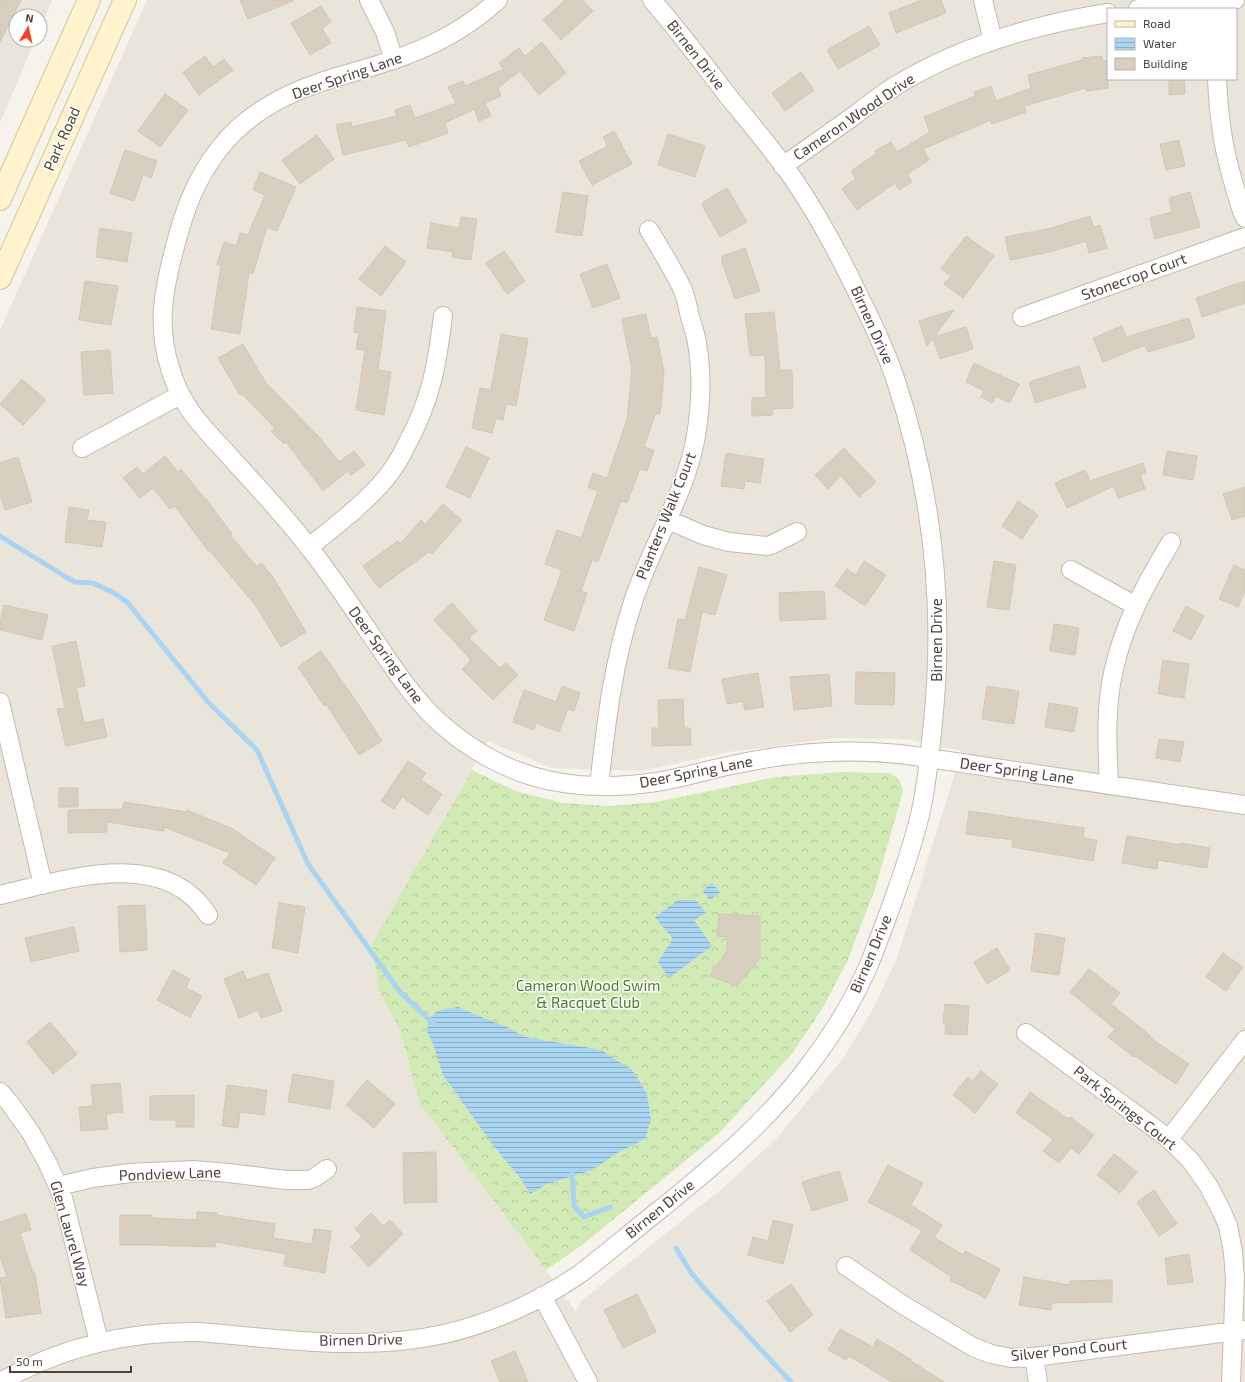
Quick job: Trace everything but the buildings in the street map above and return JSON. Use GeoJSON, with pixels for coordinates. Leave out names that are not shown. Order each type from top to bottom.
{"type":"FeatureCollection","features":[{"type":"Feature","properties":{"kind":"main road"},"geometry":{"type":"LineString","coordinates":[[0,199],[89,0]]}},
{"type":"Feature","properties":{"kind":"main road","name":"Park Road"},"geometry":{"type":"LineString","coordinates":[[0,278],[124,0]]}},
{"type":"Feature","properties":{"kind":"street"},"geometry":{"type":"LineString","coordinates":[[370,0],[385,32],[394,60]]}},
{"type":"Feature","properties":{"kind":"street","name":"Deer Spring Lane"},"geometry":{"type":"LineString","coordinates":[[498,0],[465,26],[429,46],[394,60],[308,86],[262,108],[239,127],[227,138],[217,151],[199,178],[192,192],[184,214],[164,293],[162,321],[163,336],[168,364],[180,396],[192,415],[266,496],[309,547],[418,702],[442,724],[464,741],[492,759],[521,772],[552,781],[584,785],[599,786],[657,782],[739,763],[791,755],[866,752],[930,758],[1245,805]]}},
{"type":"Feature","properties":{"kind":"street","name":"Birnen Drive"},"geometry":{"type":"LineString","coordinates":[[0,1382],[34,1364],[76,1348],[114,1338],[154,1333],[200,1332],[338,1343],[382,1343],[405,1341],[445,1333],[483,1322],[521,1307],[563,1284],[596,1261],[729,1152],[765,1117],[809,1066],[836,1028],[859,987],[897,891],[919,819],[930,758],[937,670],[937,594],[930,523],[924,494],[911,435],[895,378],[886,354],[859,295],[830,240],[792,177],[652,0]]}},
{"type":"Feature","properties":{"kind":"street"},"geometry":{"type":"LineString","coordinates":[[983,0],[993,41]]}},
{"type":"Feature","properties":{"kind":"street"},"geometry":{"type":"LineString","coordinates":[[1162,8],[1210,6],[1235,0]]}},
{"type":"Feature","properties":{"kind":"street","name":"Cameron Wood Drive"},"geometry":{"type":"LineString","coordinates":[[783,166],[891,88],[928,68],[975,47],[1024,31],[1107,13]]}},
{"type":"Feature","properties":{"kind":"street"},"geometry":{"type":"LineString","coordinates":[[1217,80],[1220,122],[1228,165],[1245,218]]}},
{"type":"Feature","properties":{"kind":"street","name":"Planters Walk Court"},"geometry":{"type":"LineString","coordinates":[[599,786],[607,711],[618,656],[640,582],[668,520],[686,474],[693,452],[699,419],[699,362],[697,342],[684,292],[668,261],[649,230]]}},
{"type":"Feature","properties":{"kind":"street","name":"Stonecrop Court"},"geometry":{"type":"LineString","coordinates":[[1022,317],[1245,237]]}},
{"type":"Feature","properties":{"kind":"street"},"geometry":{"type":"LineString","coordinates":[[309,547],[354,511],[381,484],[400,458],[418,425],[431,388],[439,356],[443,316]]}},
{"type":"Feature","properties":{"kind":"street"},"geometry":{"type":"LineString","coordinates":[[82,448],[180,396]]}},
{"type":"Feature","properties":{"kind":"street"},"geometry":{"type":"LineString","coordinates":[[668,520],[686,529],[716,539],[766,546],[797,532]]}},
{"type":"Feature","properties":{"kind":"street"},"geometry":{"type":"LineString","coordinates":[[1109,784],[1107,750],[1108,707],[1113,670],[1121,640],[1136,606],[1150,576],[1172,542]]}},
{"type":"Feature","properties":{"kind":"street"},"geometry":{"type":"LineString","coordinates":[[1071,570],[1136,606]]}},
{"type":"Feature","properties":{"kind":"street"},"geometry":{"type":"LineString","coordinates":[[0,702],[43,885]]}},
{"type":"Feature","properties":{"kind":"street"},"geometry":{"type":"LineString","coordinates":[[0,895],[43,885],[110,873],[138,874],[155,876],[173,883],[189,893],[208,915]]}},
{"type":"Feature","properties":{"kind":"street","name":"Park Springs Court"},"geometry":{"type":"LineString","coordinates":[[1026,1033],[1170,1139],[1191,1161],[1208,1185],[1228,1226],[1234,1252],[1239,1330],[1232,1382]]}},
{"type":"Feature","properties":{"kind":"street"},"geometry":{"type":"LineString","coordinates":[[1170,1139],[1245,1040]]}},
{"type":"Feature","properties":{"kind":"street","name":"Glen Laurel Way"},"geometry":{"type":"LineString","coordinates":[[0,1092],[31,1133],[48,1164],[63,1198],[99,1342]]}},
{"type":"Feature","properties":{"kind":"street","name":"Pondview Lane"},"geometry":{"type":"LineString","coordinates":[[58,1186],[93,1178],[130,1173],[193,1170],[228,1172],[286,1180],[308,1180],[314,1178],[327,1169]]}},
{"type":"Feature","properties":{"kind":"street","name":"Silver Pond Court"},"geometry":{"type":"LineString","coordinates":[[846,1266],[900,1303],[973,1347],[991,1354],[1011,1358],[1239,1330]]}},
{"type":"Feature","properties":{"kind":"street"},"geometry":{"type":"LineString","coordinates":[[542,1296],[588,1382]]}},
{"type":"Feature","properties":{"kind":"street"},"geometry":{"type":"LineString","coordinates":[[1034,1356],[1038,1382]]}},
{"type":"Feature","properties":{"kind":"shaded area"},"geometry":{"type":"Polygon","coordinates":[[[0,0],[52,0],[48,10],[48,8],[8,8],[8,48],[32,48],[0,123],[0,0]]]}},
{"type":"Feature","properties":{"kind":"shaded area"},"geometry":{"type":"Polygon","coordinates":[[[147,0],[1245,0],[1245,1382],[0,1382],[0,330],[147,0]],[[835,738],[729,752],[642,771],[551,768],[488,741],[373,944],[379,991],[400,1030],[420,1104],[546,1270],[576,1312],[581,1301],[724,1187],[776,1139],[844,1057],[873,1009],[897,958],[962,751],[907,739],[835,738]]]}},
{"type":"Feature","properties":{"kind":"green space","name":"Cameron Wood Swim & Racquet Club"},"geometry":{"type":"Polygon","coordinates":[[[472,770],[515,791],[563,803],[610,806],[657,802],[776,777],[842,772],[890,773],[899,779],[903,791],[876,886],[847,962],[822,1009],[792,1054],[718,1134],[582,1245],[546,1270],[420,1104],[400,1030],[379,991],[372,944],[472,770]]]}},
{"type":"Feature","properties":{"kind":"water"},"geometry":{"type":"Polygon","coordinates":[[[712,883],[720,892],[710,900],[702,891],[712,883]]]}},
{"type":"Feature","properties":{"kind":"water"},"geometry":{"type":"Polygon","coordinates":[[[678,900],[696,900],[706,913],[694,920],[712,946],[669,978],[658,962],[673,939],[655,917],[678,900]]]}},
{"type":"Feature","properties":{"kind":"water"},"geometry":{"type":"Polygon","coordinates":[[[458,1007],[505,1026],[525,1037],[601,1050],[633,1071],[647,1094],[651,1120],[645,1139],[619,1152],[592,1170],[547,1184],[530,1194],[521,1179],[493,1145],[443,1075],[427,1031],[429,1019],[437,1011],[458,1007]]]}},
{"type":"Feature","properties":{"kind":"waterway"},"geometry":{"type":"LineString","coordinates":[[0,536],[75,582],[93,583],[114,593],[127,602],[208,702],[257,750],[308,864],[400,992],[433,1023]]}},
{"type":"Feature","properties":{"kind":"waterway"},"geometry":{"type":"LineString","coordinates":[[572,1171],[574,1206],[584,1217],[610,1207]]}},
{"type":"Feature","properties":{"kind":"waterway"},"geometry":{"type":"LineString","coordinates":[[676,1248],[690,1271],[702,1286],[791,1382]]}}]}
